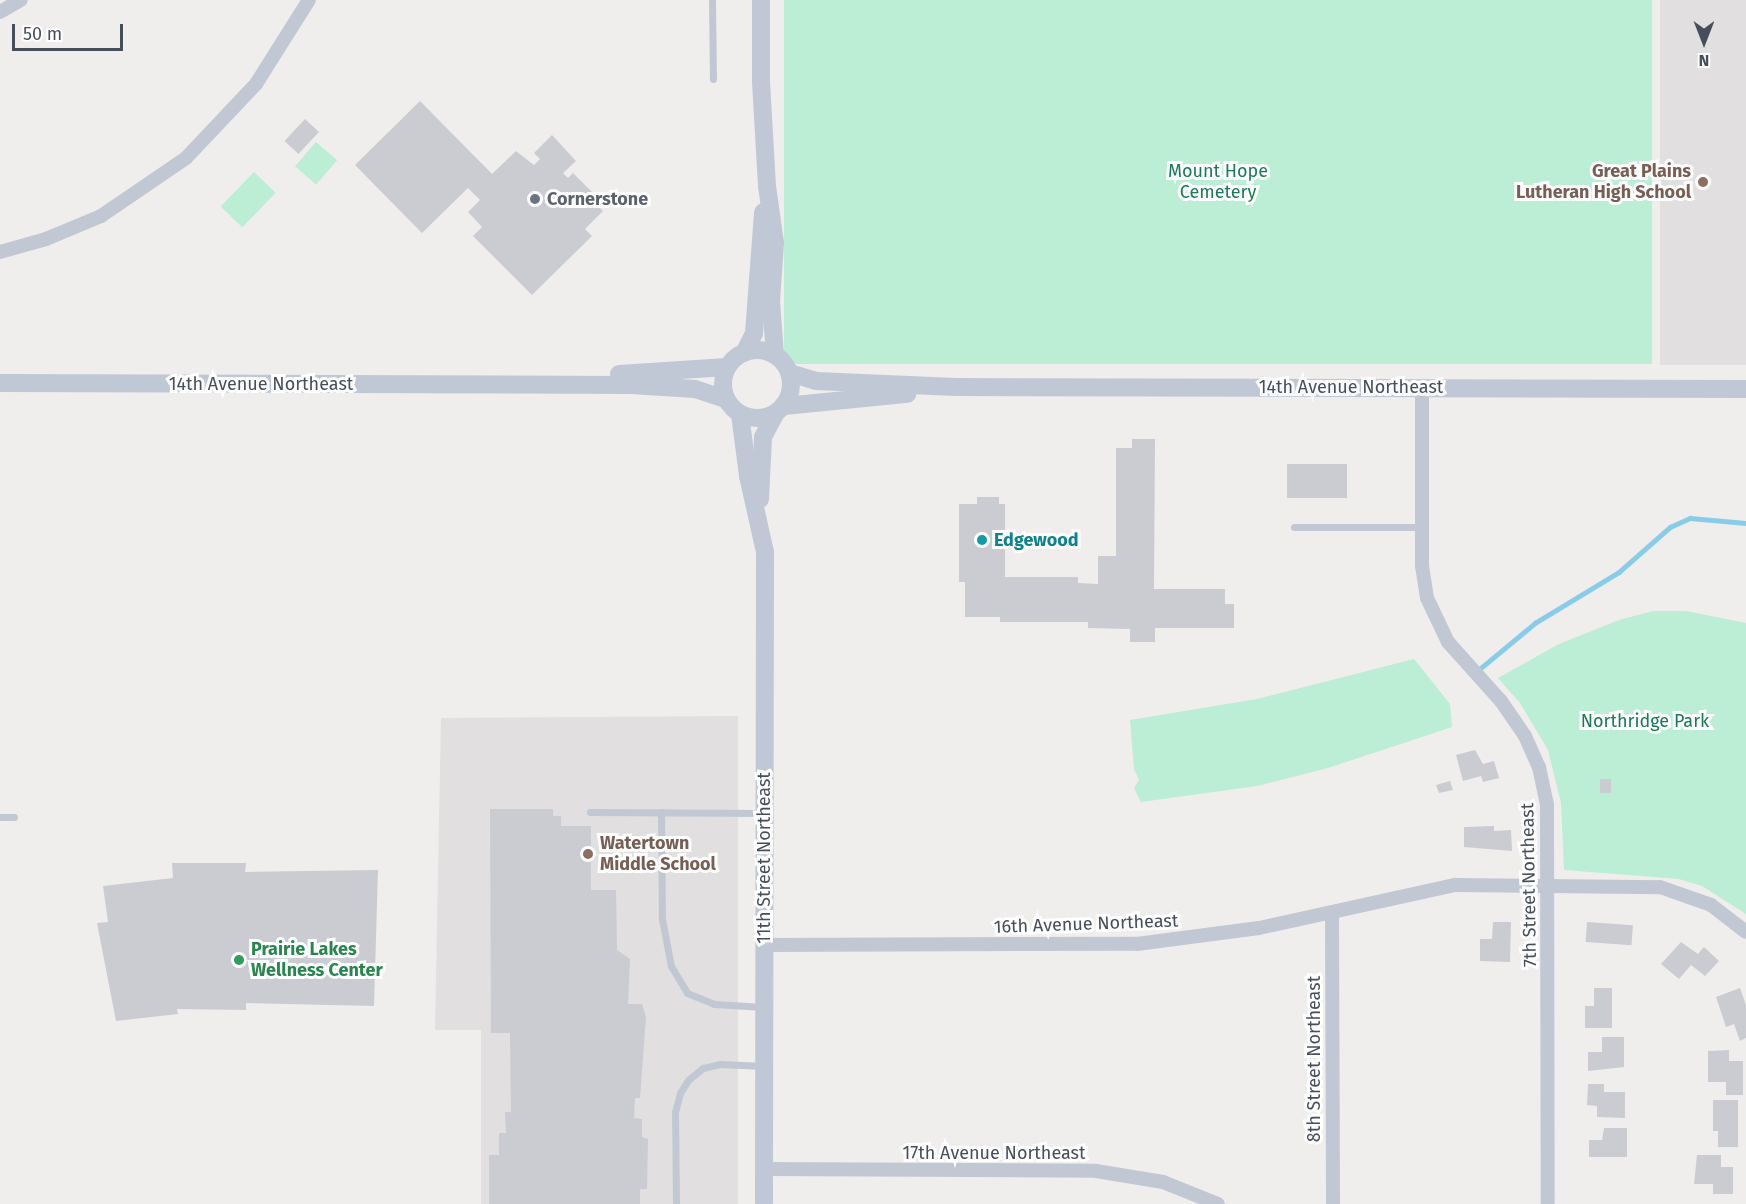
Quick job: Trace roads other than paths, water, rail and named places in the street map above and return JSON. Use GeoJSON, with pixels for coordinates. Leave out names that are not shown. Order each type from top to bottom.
{"type":"FeatureCollection","features":[{"type":"Feature","properties":{"kind":"main road"},"geometry":{"type":"LineString","coordinates":[[744,353],[765,351],[776,355],[790,373],[790,396],[779,410],[758,418],[740,414],[726,399],[724,377],[728,367],[744,353],[754,333],[766,186],[761,0]]}},
{"type":"Feature","properties":{"kind":"main road"},"geometry":{"type":"LineString","coordinates":[[766,186],[775,243],[771,301],[776,355]]}},
{"type":"Feature","properties":{"kind":"main road","name":"14th Avenue Northeast"},"geometry":{"type":"LineString","coordinates":[[523,385],[728,367]]}},
{"type":"Feature","properties":{"kind":"main road","name":"14th Avenue Northeast"},"geometry":{"type":"LineString","coordinates":[[790,373],[816,381],[956,387],[1746,389]]}},
{"type":"Feature","properties":{"kind":"main road","name":"14th Avenue Northeast"},"geometry":{"type":"LineString","coordinates":[[0,383],[523,385],[695,389],[726,399]]}},
{"type":"Feature","properties":{"kind":"main road","name":"14th Avenue Northeast"},"geometry":{"type":"LineString","coordinates":[[779,410],[956,387]]}},
{"type":"Feature","properties":{"kind":"main road","name":"11th Street Northeast"},"geometry":{"type":"LineString","coordinates":[[759,513],[763,437],[779,410]]}},
{"type":"Feature","properties":{"kind":"main road","name":"11th Street Northeast"},"geometry":{"type":"LineString","coordinates":[[740,414],[748,476],[759,513],[765,552],[764,1204]]}},
{"type":"Feature","properties":{"kind":"street"},"geometry":{"type":"LineString","coordinates":[[0,12],[21,0]]}},
{"type":"Feature","properties":{"kind":"street"},"geometry":{"type":"LineString","coordinates":[[0,252],[46,239],[101,216],[186,158],[256,84],[309,0]]}},
{"type":"Feature","properties":{"kind":"street","name":"7th Street Northeast"},"geometry":{"type":"LineString","coordinates":[[1422,387],[1424,582],[1438,625],[1458,656],[1513,717],[1539,767],[1548,813],[1548,1204]]}},
{"type":"Feature","properties":{"kind":"street","name":"16th Avenue Northeast"},"geometry":{"type":"LineString","coordinates":[[764,945],[1113,945],[1220,935],[1332,914],[1436,887],[1548,885],[1641,885],[1677,891],[1711,905],[1746,932]]}},
{"type":"Feature","properties":{"kind":"street","name":"8th Street Northeast"},"geometry":{"type":"LineString","coordinates":[[1332,914],[1333,1204]]}},
{"type":"Feature","properties":{"kind":"street","name":"17th Avenue Northeast"},"geometry":{"type":"LineString","coordinates":[[764,1169],[1096,1171],[1163,1182],[1218,1204]]}},
{"type":"Feature","properties":{"kind":"lane"},"geometry":{"type":"LineString","coordinates":[[712,0],[713,79]]}},
{"type":"Feature","properties":{"kind":"lane"},"geometry":{"type":"LineString","coordinates":[[1294,527],[1422,527]]}},
{"type":"Feature","properties":{"kind":"lane"},"geometry":{"type":"LineString","coordinates":[[590,812],[763,813]]}},
{"type":"Feature","properties":{"kind":"lane"},"geometry":{"type":"LineString","coordinates":[[661,812],[662,919],[671,966],[687,993],[714,1004],[764,1007]]}},
{"type":"Feature","properties":{"kind":"lane"},"geometry":{"type":"LineString","coordinates":[[0,817],[14,817]]}},
{"type":"Feature","properties":{"kind":"lane"},"geometry":{"type":"LineString","coordinates":[[676,1204],[675,1112],[680,1093],[688,1080],[703,1068],[720,1064],[764,1066]]}},
{"type":"Feature","properties":{"kind":"waterway"},"geometry":{"type":"LineString","coordinates":[[1476,672],[1535,623],[1619,572],[1670,527],[1690,518],[1746,523]]}},
{"type":"Feature","properties":{"kind":"place","name":"Great Plains Lutheran High School"},"geometry":{"type":"Point","coordinates":[1703,182]}},
{"type":"Feature","properties":{"kind":"place","name":"Cornerstone"},"geometry":{"type":"Point","coordinates":[535,199]}},
{"type":"Feature","properties":{"kind":"place","name":"Edgewood"},"geometry":{"type":"Point","coordinates":[982,540]}},
{"type":"Feature","properties":{"kind":"place","name":"Watertown Middle School"},"geometry":{"type":"Point","coordinates":[588,854]}},
{"type":"Feature","properties":{"kind":"place","name":"Prairie Lakes Wellness Center"},"geometry":{"type":"Point","coordinates":[239,960]}},
{"type":"Feature","properties":{"kind":"park label","name":"Mount Hope Cemetery"},"geometry":{"type":"Point","coordinates":[1218,182]}},
{"type":"Feature","properties":{"kind":"park label","name":"Northridge Park"},"geometry":{"type":"Point","coordinates":[1645,721]}}]}
